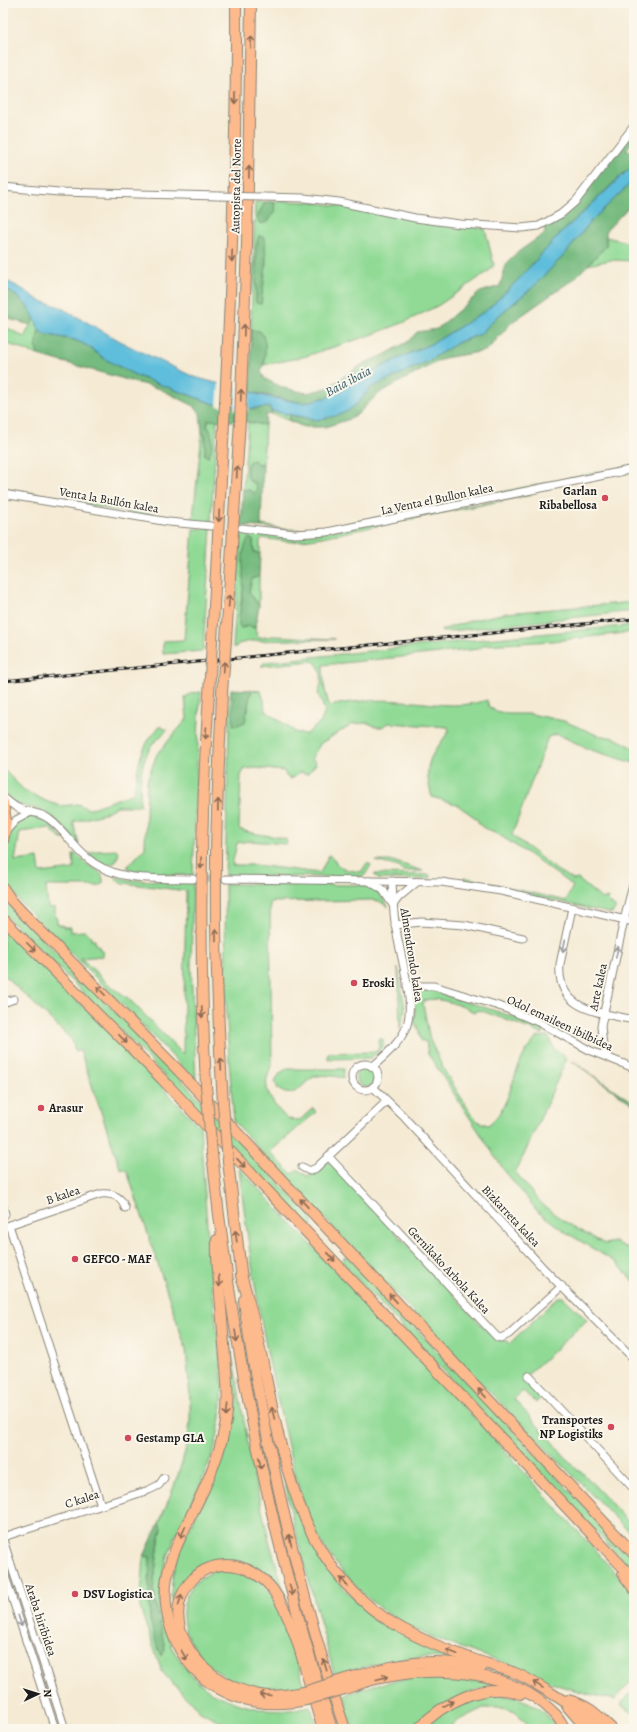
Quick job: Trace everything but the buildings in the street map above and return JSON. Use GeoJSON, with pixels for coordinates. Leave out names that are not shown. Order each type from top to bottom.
{"type":"FeatureCollection","features":[{"type":"Feature","properties":{"kind":"highway","name":"Autopista del Norte"},"geometry":{"type":"LineString","coordinates":[[218,1214],[206,1085],[201,987],[202,825],[227,369],[232,246],[236,3]]}},
{"type":"Feature","properties":{"kind":"highway","name":"Autopista del Norte"},"geometry":{"type":"LineString","coordinates":[[241,1274],[223,1103],[217,1004],[216,863],[222,693],[240,422],[247,245],[251,3]]}},
{"type":"Feature","properties":{"kind":"highway"},"geometry":{"type":"LineString","coordinates":[[3,802],[6,813],[4,836]]}},
{"type":"Feature","properties":{"kind":"highway"},"geometry":{"type":"LineString","coordinates":[[3,888],[21,911],[179,1071],[634,1554]]}},
{"type":"Feature","properties":{"kind":"highway"},"geometry":{"type":"LineString","coordinates":[[3,919],[162,1079],[634,1579]]}},
{"type":"Feature","properties":{"kind":"highway"},"geometry":{"type":"LineString","coordinates":[[218,1214],[216,1248],[228,1382],[226,1420],[214,1464],[171,1560],[165,1596],[168,1616],[176,1642],[187,1662],[200,1675],[217,1687],[243,1700],[277,1704],[343,1684],[383,1668],[421,1662],[451,1663],[516,1673]]}},
{"type":"Feature","properties":{"kind":"highway"},"geometry":{"type":"LineString","coordinates":[[218,1214],[239,1358],[271,1512],[303,1635],[332,1729]]}},
{"type":"Feature","properties":{"kind":"highway"},"geometry":{"type":"LineString","coordinates":[[241,1274],[250,1303],[284,1456],[296,1498],[310,1532],[324,1558],[356,1596],[374,1611],[400,1628],[438,1646],[527,1678],[585,1714],[602,1729]]}},
{"type":"Feature","properties":{"kind":"highway"},"geometry":{"type":"LineString","coordinates":[[241,1274],[254,1366],[274,1471],[303,1589],[345,1729]]}},
{"type":"Feature","properties":{"kind":"highway"},"geometry":{"type":"LineString","coordinates":[[494,1405],[520,1426],[599,1510],[634,1544]]}},
{"type":"Feature","properties":{"kind":"highway"},"geometry":{"type":"LineString","coordinates":[[615,1558],[621,1572],[634,1588]]}},
{"type":"Feature","properties":{"kind":"highway"},"geometry":{"type":"LineString","coordinates":[[305,1696],[276,1696],[258,1694],[231,1686],[220,1680],[205,1668],[184,1640],[180,1631],[178,1620],[179,1602],[183,1591],[194,1577],[210,1568],[220,1565],[230,1565],[251,1571],[272,1588],[288,1616],[323,1729]]}},
{"type":"Feature","properties":{"kind":"highway"},"geometry":{"type":"LineString","coordinates":[[343,1684],[423,1671],[446,1671],[487,1677],[506,1683],[530,1695],[555,1714],[564,1728]]}},
{"type":"Feature","properties":{"kind":"highway"},"geometry":{"type":"LineString","coordinates":[[418,1729],[436,1711],[448,1704],[473,1694],[487,1691],[517,1693],[542,1703]]}},
{"type":"Feature","properties":{"kind":"highway"},"geometry":{"type":"LineString","coordinates":[[560,1699],[585,1729]]}},
{"type":"Feature","properties":{"kind":"highway"},"geometry":{"type":"LineString","coordinates":[[560,1699],[578,1729]]}},
{"type":"Feature","properties":{"kind":"highway"},"geometry":{"type":"LineString","coordinates":[[560,1699],[585,1729]]}},
{"type":"Feature","properties":{"kind":"highway"},"geometry":{"type":"LineString","coordinates":[[560,1699],[593,1729]]}},
{"type":"Feature","properties":{"kind":"highway"},"geometry":{"type":"LineString","coordinates":[[560,1699],[580,1713],[598,1729]]}},
{"type":"Feature","properties":{"kind":"highway"},"geometry":{"type":"LineString","coordinates":[[560,1699],[586,1710],[607,1729]]}},
{"type":"Feature","properties":{"kind":"highway"},"geometry":{"type":"LineString","coordinates":[[560,1699],[581,1703],[591,1709],[612,1729]]}},
{"type":"Feature","properties":{"kind":"street"},"geometry":{"type":"LineString","coordinates":[[3,187],[59,192],[304,198],[339,202],[415,218],[460,224],[530,228],[553,220],[576,202],[634,126]]}},
{"type":"Feature","properties":{"kind":"street","name":"La Venta el Bullon kalea"},"geometry":{"type":"LineString","coordinates":[[242,528],[295,534],[327,532],[634,469]]}},
{"type":"Feature","properties":{"kind":"street","name":"Venta la Bullón kalea"},"geometry":{"type":"LineString","coordinates":[[3,494],[169,522],[211,526]]}},
{"type":"Feature","properties":{"kind":"street"},"geometry":{"type":"LineString","coordinates":[[3,797],[18,808],[42,814],[52,821],[87,858],[108,871],[136,877],[192,879]]}},
{"type":"Feature","properties":{"kind":"street"},"geometry":{"type":"LineString","coordinates":[[4,836],[16,820],[31,812]]}},
{"type":"Feature","properties":{"kind":"street"},"geometry":{"type":"LineString","coordinates":[[226,879],[441,882],[480,888],[634,922]]}},
{"type":"Feature","properties":{"kind":"street"},"geometry":{"type":"LineString","coordinates":[[369,881],[383,890],[393,905],[399,897],[417,882]]}},
{"type":"Feature","properties":{"kind":"street","name":"Arte kalea"},"geometry":{"type":"LineString","coordinates":[[609,1058],[602,1046],[601,1026],[634,881]]}},
{"type":"Feature","properties":{"kind":"street","name":"Almendrondo kalea"},"geometry":{"type":"LineString","coordinates":[[372,1067],[390,1051],[407,1026],[410,1009],[395,925],[392,882]]}},
{"type":"Feature","properties":{"kind":"street"},"geometry":{"type":"LineString","coordinates":[[572,908],[560,964],[559,973],[561,986],[566,995],[579,1006],[634,1020]]}},
{"type":"Feature","properties":{"kind":"street"},"geometry":{"type":"LineString","coordinates":[[395,925],[421,922],[464,925],[523,938]]}},
{"type":"Feature","properties":{"kind":"street","name":"Odol emaileen ibilbidea"},"geometry":{"type":"LineString","coordinates":[[407,986],[434,986],[505,1008],[538,1022],[592,1051],[634,1068]]}},
{"type":"Feature","properties":{"kind":"street"},"geometry":{"type":"LineString","coordinates":[[3,1003],[14,999]]}},
{"type":"Feature","properties":{"kind":"street"},"geometry":{"type":"LineString","coordinates":[[366,1064],[372,1067],[377,1072],[377,1081],[373,1087],[368,1089],[359,1089],[353,1082],[353,1074],[358,1066],[366,1064]]}},
{"type":"Feature","properties":{"kind":"street","name":"Bizkarreta kalea"},"geometry":{"type":"LineString","coordinates":[[373,1087],[562,1286],[634,1359]]}},
{"type":"Feature","properties":{"kind":"street"},"geometry":{"type":"LineString","coordinates":[[302,1167],[310,1171],[387,1101]]}},
{"type":"Feature","properties":{"kind":"street","name":"Gernikako Arbola Kalea"},"geometry":{"type":"LineString","coordinates":[[328,1156],[497,1336],[501,1338],[510,1334],[562,1286]]}},
{"type":"Feature","properties":{"kind":"street","name":"B kalea"},"geometry":{"type":"LineString","coordinates":[[6,1226],[101,1194],[115,1196],[120,1199],[124,1208]]}},
{"type":"Feature","properties":{"kind":"street"},"geometry":{"type":"LineString","coordinates":[[6,1226],[101,1504]]}},
{"type":"Feature","properties":{"kind":"street"},"geometry":{"type":"LineString","coordinates":[[529,1376],[634,1489]]}},
{"type":"Feature","properties":{"kind":"street","name":"C kalea"},"geometry":{"type":"LineString","coordinates":[[3,1539],[101,1504],[149,1490],[159,1485],[164,1478]]}},
{"type":"Feature","properties":{"kind":"street","name":"Araba hiribidea"},"geometry":{"type":"LineString","coordinates":[[3,1539],[65,1729]]}},
{"type":"Feature","properties":{"kind":"street","name":"Araba hiribidea"},"geometry":{"type":"LineString","coordinates":[[3,1570],[55,1729]]}},
{"type":"Feature","properties":{"kind":"green space"},"geometry":{"type":"Polygon","coordinates":[[[634,129],[634,140],[626,150],[634,151],[634,168],[626,171],[558,236],[516,282],[487,310],[435,342],[391,362],[328,397],[303,403],[251,392],[251,330],[260,331],[265,340],[265,357],[261,372],[265,379],[284,388],[307,393],[327,388],[364,363],[384,355],[409,341],[417,332],[437,329],[480,292],[500,286],[506,264],[518,252],[545,233],[544,226],[565,213],[634,129]]]}},
{"type":"Feature","properties":{"kind":"green space"},"geometry":{"type":"Polygon","coordinates":[[[634,180],[634,201],[606,231],[606,246],[575,278],[511,323],[485,351],[444,358],[378,394],[358,414],[347,420],[325,427],[304,427],[290,421],[290,415],[318,420],[348,411],[359,402],[369,388],[426,362],[459,342],[481,334],[493,320],[532,288],[565,254],[591,221],[634,180]]]}},
{"type":"Feature","properties":{"kind":"green space"},"geometry":{"type":"Polygon","coordinates":[[[274,201],[313,202],[485,229],[494,265],[489,271],[439,305],[405,322],[371,335],[303,357],[264,365],[265,361],[251,330],[255,202],[265,202],[257,218],[275,212],[274,201]],[[259,236],[255,261],[256,302],[261,304],[266,266],[265,238],[259,236]]]}},
{"type":"Feature","properties":{"kind":"green space"},"geometry":{"type":"Polygon","coordinates":[[[274,201],[275,211],[268,222],[260,224],[257,218],[265,202],[274,201]]]}},
{"type":"Feature","properties":{"kind":"green space"},"geometry":{"type":"Polygon","coordinates":[[[259,236],[265,238],[266,266],[261,304],[256,303],[256,247],[259,236]]]}},
{"type":"Feature","properties":{"kind":"green space"},"geometry":{"type":"Polygon","coordinates":[[[606,237],[634,245],[634,261],[610,260],[588,265],[606,246],[606,237]]]}},
{"type":"Feature","properties":{"kind":"green space"},"geometry":{"type":"Polygon","coordinates":[[[3,288],[17,297],[32,312],[35,317],[31,325],[12,320],[3,313],[3,288]]]}},
{"type":"Feature","properties":{"kind":"green space"},"geometry":{"type":"Polygon","coordinates":[[[35,317],[39,330],[36,345],[38,355],[3,342],[3,327],[6,327],[24,337],[35,317]]]}},
{"type":"Feature","properties":{"kind":"green space"},"geometry":{"type":"Polygon","coordinates":[[[39,330],[44,334],[75,340],[86,345],[105,359],[137,376],[214,404],[254,409],[270,407],[272,414],[266,415],[265,425],[248,422],[208,420],[207,426],[211,433],[212,445],[208,457],[205,455],[205,435],[202,433],[200,413],[192,405],[160,389],[38,355],[36,345],[39,330]]]}},
{"type":"Feature","properties":{"kind":"green space"},"geometry":{"type":"Polygon","coordinates":[[[271,411],[290,415],[290,421],[272,414],[271,411]]]}},
{"type":"Feature","properties":{"kind":"green space"},"geometry":{"type":"Polygon","coordinates":[[[208,420],[217,420],[211,524],[159,518],[3,490],[3,488],[188,520],[193,518],[202,433],[205,435],[205,455],[208,420]]]}},
{"type":"Feature","properties":{"kind":"green space"},"geometry":{"type":"Polygon","coordinates":[[[248,422],[265,425],[263,464],[258,464],[249,481],[256,484],[257,490],[254,493],[249,490],[243,490],[248,422]]]}},
{"type":"Feature","properties":{"kind":"green space"},"geometry":{"type":"Polygon","coordinates":[[[254,460],[258,464],[263,464],[261,527],[241,526],[243,490],[249,490],[254,493],[257,490],[256,484],[248,478],[247,475],[248,462],[254,460]]]}},
{"type":"Feature","properties":{"kind":"green space"},"geometry":{"type":"Polygon","coordinates":[[[634,465],[634,467],[329,529],[313,530],[634,465]]]}},
{"type":"Feature","properties":{"kind":"green space"},"geometry":{"type":"Polygon","coordinates":[[[529,494],[531,495],[322,537],[291,542],[262,538],[260,541],[260,554],[254,552],[253,540],[241,601],[239,626],[241,628],[249,626],[255,628],[259,638],[274,636],[335,639],[251,641],[238,644],[236,647],[233,647],[241,531],[292,537],[406,518],[529,494]]]}},
{"type":"Feature","properties":{"kind":"green space"},"geometry":{"type":"Polygon","coordinates":[[[262,525],[281,529],[261,527],[262,525]]]}},
{"type":"Feature","properties":{"kind":"green space"},"geometry":{"type":"Polygon","coordinates":[[[211,528],[203,651],[163,654],[163,641],[184,640],[193,529],[211,528]]]}},
{"type":"Feature","properties":{"kind":"green space"},"geometry":{"type":"Polygon","coordinates":[[[249,538],[253,540],[254,552],[260,554],[259,576],[252,579],[249,591],[259,606],[255,628],[249,626],[241,628],[239,626],[239,621],[243,594],[243,557],[249,538]]]}},
{"type":"Feature","properties":{"kind":"green space"},"geometry":{"type":"Polygon","coordinates":[[[259,576],[259,606],[249,592],[252,579],[259,576]]]}},
{"type":"Feature","properties":{"kind":"green space"},"geometry":{"type":"Polygon","coordinates":[[[634,602],[634,611],[442,632],[441,630],[473,620],[506,613],[634,602]]]}},
{"type":"Feature","properties":{"kind":"green space"},"geometry":{"type":"Polygon","coordinates":[[[634,625],[634,632],[553,641],[484,645],[479,649],[323,665],[324,685],[329,706],[372,700],[465,705],[487,700],[489,707],[496,711],[508,714],[531,714],[564,721],[597,735],[615,738],[634,748],[634,763],[591,750],[557,734],[548,737],[512,835],[555,869],[573,880],[578,879],[602,899],[609,897],[608,901],[616,908],[612,913],[463,880],[464,877],[566,901],[573,886],[530,855],[493,831],[483,827],[479,824],[477,819],[456,804],[432,797],[429,786],[428,768],[433,755],[449,731],[448,727],[389,723],[382,727],[377,727],[368,723],[353,724],[321,743],[311,759],[315,761],[316,764],[307,774],[300,772],[295,777],[290,779],[286,776],[284,771],[255,768],[245,769],[241,775],[239,829],[251,833],[286,839],[287,844],[249,841],[237,843],[232,865],[255,865],[320,873],[329,855],[335,860],[337,865],[348,870],[361,872],[367,863],[371,865],[365,875],[360,877],[225,876],[230,697],[233,697],[234,725],[248,711],[249,699],[252,690],[261,691],[265,710],[297,733],[306,734],[321,722],[325,711],[318,693],[321,685],[320,671],[319,667],[313,661],[261,666],[265,662],[634,625]]]}},
{"type":"Feature","properties":{"kind":"green space"},"geometry":{"type":"Polygon","coordinates":[[[231,689],[252,690],[245,722],[238,725],[233,725],[233,697],[230,697],[231,689]]]}},
{"type":"Feature","properties":{"kind":"green space"},"geometry":{"type":"Polygon","coordinates":[[[201,692],[193,875],[158,875],[132,870],[127,867],[145,848],[147,780],[157,754],[187,719],[185,697],[192,693],[201,692]]]}},
{"type":"Feature","properties":{"kind":"green space"},"geometry":{"type":"Polygon","coordinates":[[[160,726],[167,730],[152,745],[146,755],[141,776],[140,806],[117,806],[103,814],[73,822],[79,844],[50,815],[39,810],[16,804],[11,801],[5,792],[3,769],[24,790],[48,802],[61,806],[78,804],[89,809],[134,793],[143,750],[147,742],[160,726]]]}},
{"type":"Feature","properties":{"kind":"green space"},"geometry":{"type":"Polygon","coordinates":[[[34,817],[43,820],[54,828],[63,839],[61,839],[49,828],[20,832],[15,861],[38,858],[40,873],[74,869],[73,855],[76,854],[86,864],[100,873],[103,883],[99,886],[46,886],[48,908],[55,908],[55,917],[57,917],[57,923],[59,925],[63,925],[63,927],[70,927],[70,932],[85,931],[91,936],[91,940],[95,940],[95,944],[99,946],[100,950],[102,950],[103,956],[81,958],[107,983],[129,999],[183,1054],[186,891],[123,883],[116,880],[117,877],[131,880],[193,882],[191,966],[196,1081],[131,1013],[21,903],[9,888],[5,881],[3,871],[6,847],[15,825],[25,818],[34,817]]]}},
{"type":"Feature","properties":{"kind":"green space"},"geometry":{"type":"Polygon","coordinates":[[[117,850],[119,853],[116,862],[106,866],[88,854],[96,851],[117,850]]]}},
{"type":"Feature","properties":{"kind":"green space"},"geometry":{"type":"Polygon","coordinates":[[[375,861],[393,861],[423,871],[402,871],[399,867],[375,861]]]}},
{"type":"Feature","properties":{"kind":"green space"},"geometry":{"type":"Polygon","coordinates":[[[374,874],[430,875],[430,879],[378,879],[374,874]]]}},
{"type":"Feature","properties":{"kind":"green space"},"geometry":{"type":"Polygon","coordinates":[[[225,884],[361,885],[377,892],[386,902],[388,907],[379,901],[371,900],[270,902],[272,1066],[267,1078],[267,1090],[272,1101],[287,1119],[300,1120],[313,1108],[316,1112],[270,1152],[292,1174],[297,1169],[307,1176],[329,1161],[490,1334],[499,1341],[506,1340],[509,1344],[558,1297],[563,1297],[587,1320],[524,1378],[541,1397],[536,1403],[523,1391],[514,1399],[578,1471],[580,1470],[634,1528],[634,1537],[456,1358],[234,1122],[226,1000],[225,884]]]}},
{"type":"Feature","properties":{"kind":"green space"},"geometry":{"type":"Polygon","coordinates":[[[3,897],[10,907],[152,1049],[311,1217],[312,1226],[308,1227],[117,1026],[3,913],[3,897]]]}},
{"type":"Feature","properties":{"kind":"green space"},"geometry":{"type":"Polygon","coordinates":[[[3,927],[118,1041],[200,1127],[210,1266],[223,1386],[221,1417],[215,1447],[202,1481],[175,1537],[165,1565],[161,1583],[160,1605],[165,1629],[175,1653],[190,1674],[212,1693],[239,1704],[259,1709],[290,1710],[310,1706],[319,1729],[261,1729],[234,1726],[221,1722],[200,1711],[162,1672],[140,1608],[144,1556],[150,1557],[150,1622],[165,1649],[153,1589],[162,1529],[159,1523],[186,1449],[190,1423],[186,1349],[127,1171],[120,1168],[80,1050],[75,1051],[72,1040],[3,974],[3,927]]]}},
{"type":"Feature","properties":{"kind":"green space"},"geometry":{"type":"Polygon","coordinates":[[[398,968],[405,1010],[400,1029],[398,968]]]}},
{"type":"Feature","properties":{"kind":"green space"},"geometry":{"type":"Polygon","coordinates":[[[432,990],[457,1000],[459,999],[514,1017],[546,1031],[542,1034],[479,1010],[474,1012],[450,1002],[431,999],[425,1000],[423,1004],[430,1040],[444,1070],[472,1115],[479,1122],[488,1125],[501,1110],[506,1102],[520,1064],[527,1050],[537,1037],[548,1036],[555,1050],[567,1058],[524,1155],[515,1171],[538,1200],[561,1219],[605,1244],[614,1242],[634,1251],[634,1282],[617,1263],[567,1233],[538,1212],[504,1170],[428,1054],[426,1041],[421,1041],[418,1028],[414,1022],[415,1009],[413,991],[432,990]]]}},
{"type":"Feature","properties":{"kind":"green space"},"geometry":{"type":"Polygon","coordinates":[[[379,1039],[383,1039],[383,1047],[371,1058],[328,1059],[328,1053],[374,1052],[379,1048],[379,1039]]]}},
{"type":"Feature","properties":{"kind":"green space"},"geometry":{"type":"Polygon","coordinates":[[[572,1061],[634,1103],[634,1105],[572,1061]]]}},
{"type":"Feature","properties":{"kind":"green space"},"geometry":{"type":"Polygon","coordinates":[[[366,1067],[373,1070],[376,1077],[373,1084],[366,1087],[359,1084],[356,1077],[359,1070],[366,1067]]]}},
{"type":"Feature","properties":{"kind":"green space"},"geometry":{"type":"Polygon","coordinates":[[[286,1069],[344,1069],[343,1078],[325,1075],[317,1076],[309,1080],[298,1090],[289,1093],[278,1089],[275,1082],[280,1073],[286,1069]]]}},
{"type":"Feature","properties":{"kind":"green space"},"geometry":{"type":"Polygon","coordinates":[[[239,1168],[483,1427],[634,1595],[634,1678],[615,1700],[551,1683],[514,1666],[418,1631],[385,1612],[370,1600],[352,1583],[336,1564],[316,1533],[311,1522],[305,1507],[288,1447],[260,1315],[246,1227],[239,1168]]]}},
{"type":"Feature","properties":{"kind":"green space"},"geometry":{"type":"Polygon","coordinates":[[[348,1257],[634,1559],[634,1572],[343,1264],[343,1259],[348,1257]]]}},
{"type":"Feature","properties":{"kind":"green space"},"geometry":{"type":"Polygon","coordinates":[[[228,1332],[254,1476],[269,1540],[287,1602],[275,1586],[257,1568],[241,1562],[219,1561],[198,1568],[183,1582],[178,1592],[176,1602],[175,1612],[177,1631],[172,1610],[171,1591],[177,1557],[183,1541],[219,1466],[227,1438],[229,1408],[228,1332]]]}},
{"type":"Feature","properties":{"kind":"green space"},"geometry":{"type":"Polygon","coordinates":[[[276,1438],[322,1559],[345,1590],[379,1618],[468,1662],[431,1657],[413,1657],[368,1666],[335,1677],[293,1522],[276,1438]]]}},
{"type":"Feature","properties":{"kind":"green space"},"geometry":{"type":"Polygon","coordinates":[[[159,1523],[162,1529],[153,1589],[165,1649],[162,1656],[150,1620],[150,1557],[144,1556],[159,1523]]]}},
{"type":"Feature","properties":{"kind":"green space"},"geometry":{"type":"Polygon","coordinates":[[[222,1569],[246,1574],[255,1578],[268,1589],[282,1614],[288,1629],[304,1686],[274,1690],[259,1689],[244,1685],[231,1680],[218,1672],[206,1662],[196,1650],[188,1638],[184,1624],[183,1610],[187,1595],[197,1581],[211,1572],[222,1569]]]}},
{"type":"Feature","properties":{"kind":"green space"},"geometry":{"type":"Polygon","coordinates":[[[444,1675],[475,1678],[494,1684],[494,1686],[469,1692],[415,1729],[353,1729],[345,1704],[347,1703],[344,1695],[374,1685],[398,1680],[444,1675]]]}},
{"type":"Feature","properties":{"kind":"green space"},"geometry":{"type":"Polygon","coordinates":[[[634,1689],[634,1715],[621,1705],[634,1689]]]}},
{"type":"Feature","properties":{"kind":"green space"},"geometry":{"type":"Polygon","coordinates":[[[492,1695],[512,1697],[530,1703],[545,1714],[558,1729],[533,1729],[515,1712],[503,1708],[483,1708],[461,1719],[446,1729],[424,1729],[442,1712],[474,1698],[492,1695]]]}},
{"type":"Feature","properties":{"kind":"water"},"geometry":{"type":"Polygon","coordinates":[[[634,168],[634,180],[591,221],[565,254],[532,288],[493,320],[481,334],[459,342],[426,362],[370,388],[359,402],[348,411],[339,415],[318,420],[271,411],[270,407],[244,409],[214,404],[137,376],[105,359],[86,345],[75,340],[44,334],[39,330],[30,310],[26,305],[16,296],[3,288],[3,279],[24,290],[40,301],[58,306],[129,346],[194,377],[268,397],[303,403],[328,397],[391,362],[435,342],[487,310],[516,282],[558,236],[627,171],[634,168]]]}},
{"type":"Feature","properties":{"kind":"pier"},"geometry":{"type":"Polygon","coordinates":[[[219,381],[232,385],[231,409],[217,406],[219,381]]]}},
{"type":"Feature","properties":{"kind":"pier"},"geometry":{"type":"Polygon","coordinates":[[[236,386],[249,390],[248,411],[234,410],[236,386]]]}},
{"type":"Feature","properties":{"kind":"tunnel"},"geometry":{"type":"LineString","coordinates":[[193,879],[226,879]]}},
{"type":"Feature","properties":{"kind":"railway"},"geometry":{"type":"LineString","coordinates":[[3,681],[634,619]]}},
{"type":"Feature","properties":{"kind":"place","name":"Garlan Ribabellosa"},"geometry":{"type":"Point","coordinates":[605,498]}},
{"type":"Feature","properties":{"kind":"place","name":"Eroski"},"geometry":{"type":"Point","coordinates":[354,983]}},
{"type":"Feature","properties":{"kind":"place","name":"Arasur"},"geometry":{"type":"Point","coordinates":[41,1108]}},
{"type":"Feature","properties":{"kind":"place","name":"GEFCO - MAF"},"geometry":{"type":"Point","coordinates":[75,1259]}},
{"type":"Feature","properties":{"kind":"place","name":"Transportes NP Logistiks"},"geometry":{"type":"Point","coordinates":[611,1427]}},
{"type":"Feature","properties":{"kind":"place","name":"Gestamp GLA"},"geometry":{"type":"Point","coordinates":[128,1438]}},
{"type":"Feature","properties":{"kind":"place","name":"DSV Logistica"},"geometry":{"type":"Point","coordinates":[75,1594]}},
{"type":"Feature","properties":{"kind":"water label","name":"Baia ibaia"},"geometry":{"type":"Point","coordinates":[348,381]}}]}
